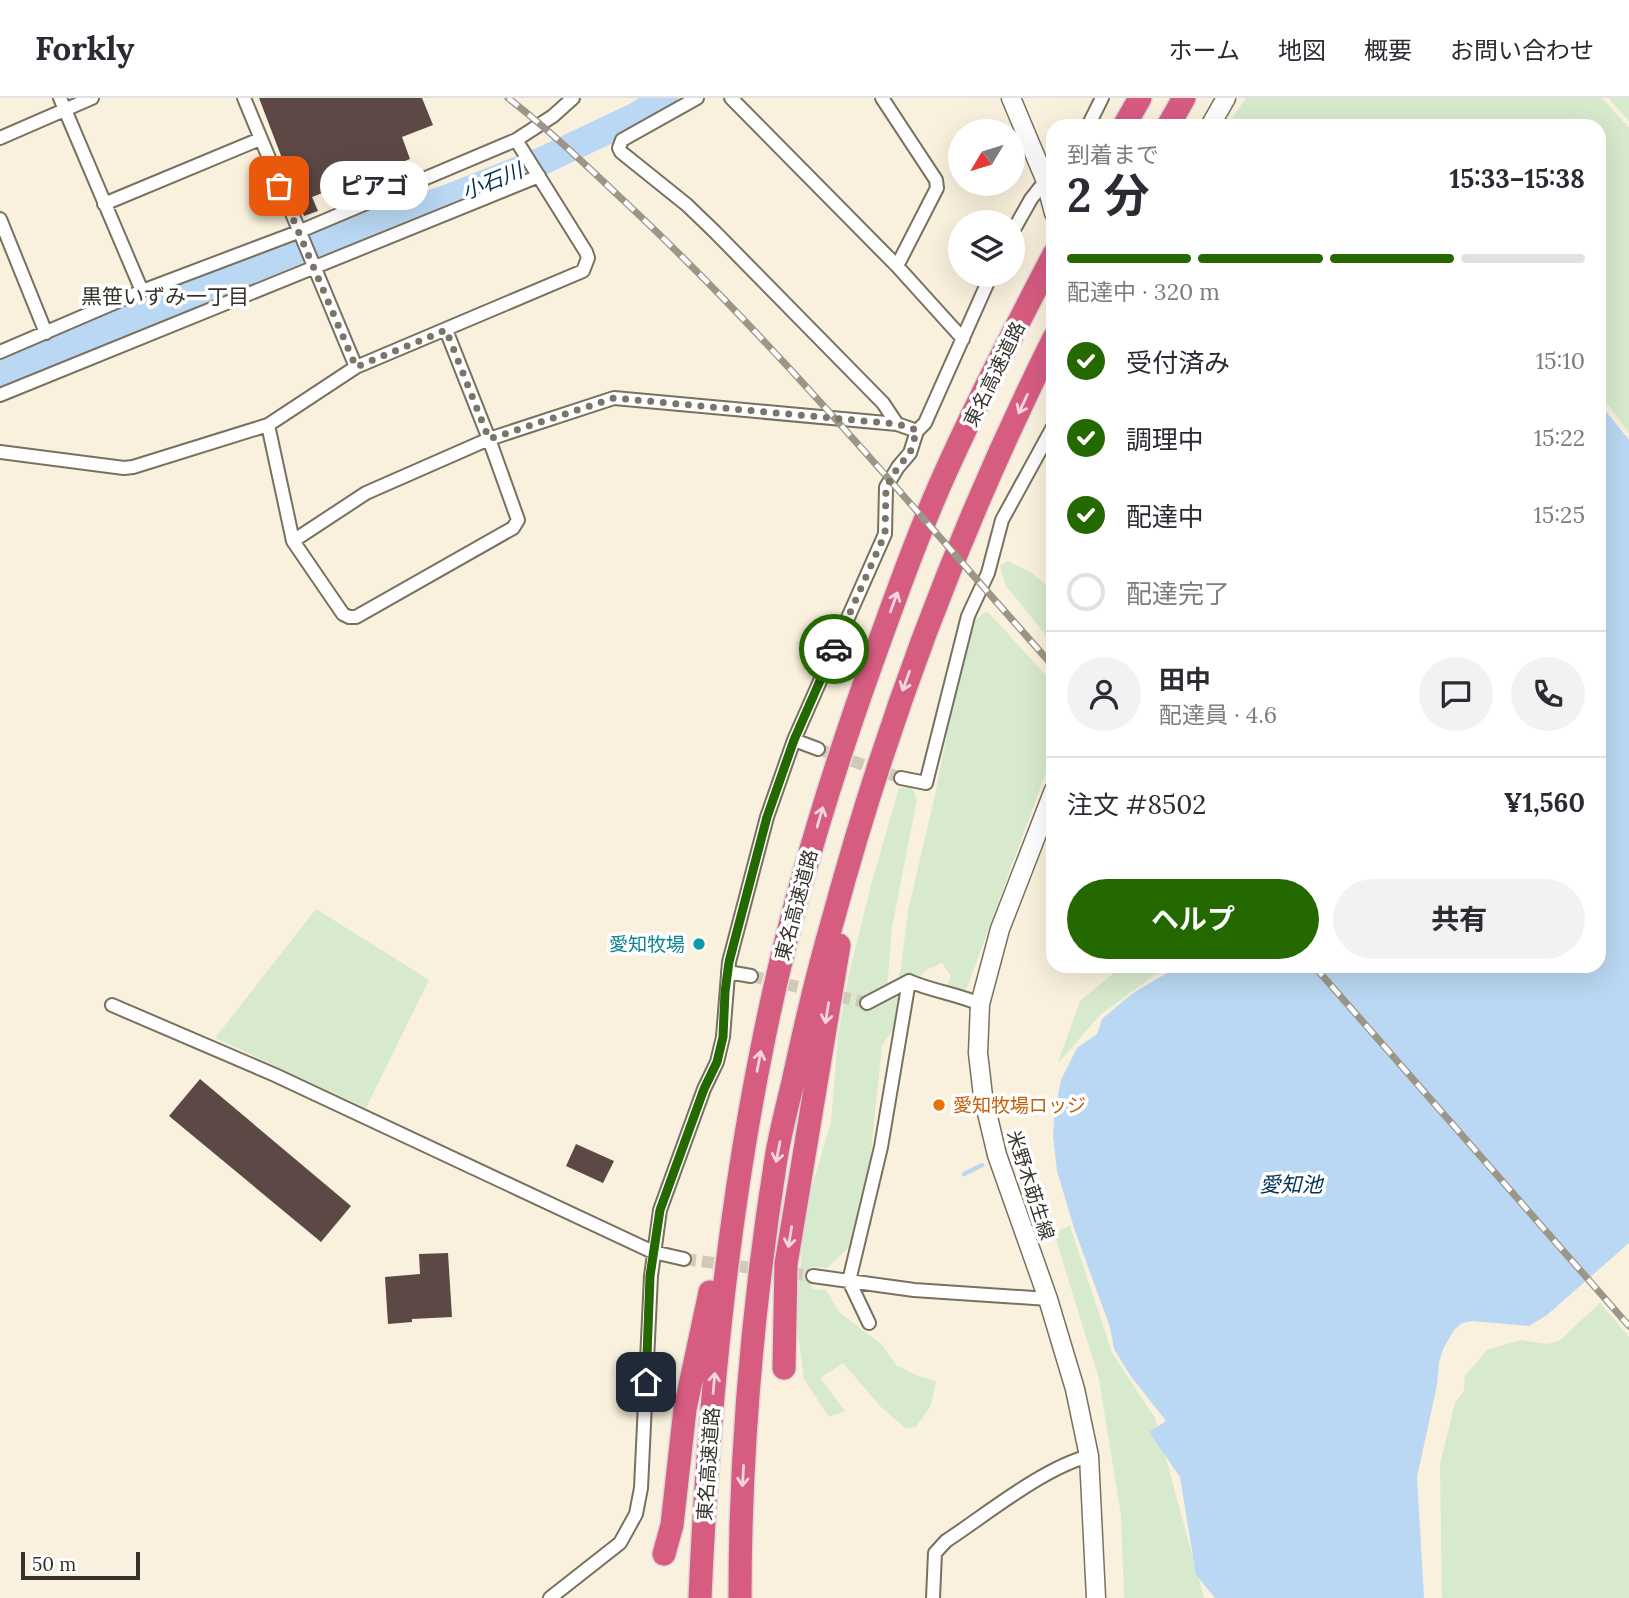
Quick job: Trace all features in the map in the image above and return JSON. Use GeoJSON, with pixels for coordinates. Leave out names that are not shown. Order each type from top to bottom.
{"type":"FeatureCollection","features":[{"type":"Feature","properties":{"kind":"highway"},"geometry":{"type":"LineString","coordinates":[[1128,119],[1140,98]]}},
{"type":"Feature","properties":{"kind":"highway"},"geometry":{"type":"LineString","coordinates":[[1172,119],[1184,98]]}},
{"type":"Feature","properties":{"kind":"highway","name":"東名高速道路"},"geometry":{"type":"LineString","coordinates":[[701,1598],[706,1477],[729,1241],[764,1035],[793,916],[822,809],[903,577],[947,469],[1046,269]]}},
{"type":"Feature","properties":{"kind":"highway","name":"東名高速道路"},"geometry":{"type":"LineString","coordinates":[[740,1598],[747,1410],[776,1157],[818,973],[859,825],[896,709],[938,595],[1046,355]]}},
{"type":"Feature","properties":{"kind":"highway"},"geometry":{"type":"LineString","coordinates":[[784,1368],[786,1264],[859,825]]}},
{"type":"Feature","properties":{"kind":"highway"},"geometry":{"type":"LineString","coordinates":[[664,1554],[672,1525],[685,1409],[751,1106]]}},
{"type":"Feature","properties":{"kind":"main road"},"geometry":{"type":"LineString","coordinates":[[1011,98],[1046,169]]}},
{"type":"Feature","properties":{"kind":"main road"},"geometry":{"type":"LineString","coordinates":[[1214,119],[1226,98]]}},
{"type":"Feature","properties":{"kind":"main road","name":"米野木莇生線"},"geometry":{"type":"LineString","coordinates":[[1046,811],[1000,929],[980,1004],[978,1053],[983,1096],[997,1155],[1048,1300],[1075,1389],[1089,1456],[1096,1598]]}},
{"type":"Feature","properties":{"kind":"street"},"geometry":{"type":"LineString","coordinates":[[0,138],[63,104],[92,98]]}},
{"type":"Feature","properties":{"kind":"street"},"geometry":{"type":"LineString","coordinates":[[244,98],[356,367]]}},
{"type":"Feature","properties":{"kind":"street"},"geometry":{"type":"LineString","coordinates":[[0,352],[142,290],[300,236],[519,145],[572,98]]}},
{"type":"Feature","properties":{"kind":"street"},"geometry":{"type":"LineString","coordinates":[[697,98],[622,140],[619,148],[621,152],[687,205],[715,232],[883,403],[897,424]]}},
{"type":"Feature","properties":{"kind":"street"},"geometry":{"type":"LineString","coordinates":[[731,98],[897,266],[963,339]]}},
{"type":"Feature","properties":{"kind":"street"},"geometry":{"type":"LineString","coordinates":[[882,98],[936,180],[937,188],[897,266]]}},
{"type":"Feature","properties":{"kind":"street"},"geometry":{"type":"LineString","coordinates":[[1092,119],[1102,98]]}},
{"type":"Feature","properties":{"kind":"street"},"geometry":{"type":"LineString","coordinates":[[63,104],[142,290]]}},
{"type":"Feature","properties":{"kind":"street"},"geometry":{"type":"LineString","coordinates":[[104,204],[260,139]]}},
{"type":"Feature","properties":{"kind":"street"},"geometry":{"type":"LineString","coordinates":[[0,452],[124,468],[268,425],[356,367],[583,271],[588,258],[586,253],[519,145]]}},
{"type":"Feature","properties":{"kind":"street"},"geometry":{"type":"LineString","coordinates":[[0,395],[537,173]]}},
{"type":"Feature","properties":{"kind":"street"},"geometry":{"type":"LineString","coordinates":[[1025,210],[1046,179]]}},
{"type":"Feature","properties":{"kind":"street"},"geometry":{"type":"LineString","coordinates":[[0,219],[5,246],[46,333]]}},
{"type":"Feature","properties":{"kind":"street"},"geometry":{"type":"LineString","coordinates":[[550,1598],[620,1543],[636,1514],[641,1488],[650,1276],[660,1210],[704,1089],[717,1062],[723,1037],[728,972],[767,817],[794,740],[885,534],[886,487],[910,453],[917,430],[925,423],[986,287]]}},
{"type":"Feature","properties":{"kind":"street"},"geometry":{"type":"LineString","coordinates":[[268,425],[293,541],[343,614],[356,617],[516,526],[517,516],[446,330]]}},
{"type":"Feature","properties":{"kind":"street"},"geometry":{"type":"LineString","coordinates":[[293,541],[366,493],[489,439],[614,398],[897,424],[917,430]]}},
{"type":"Feature","properties":{"kind":"street"},"geometry":{"type":"LineString","coordinates":[[901,778],[926,783],[968,615],[988,573],[1002,520],[1046,440]]}},
{"type":"Feature","properties":{"kind":"street"},"geometry":{"type":"LineString","coordinates":[[794,740],[818,748]]}},
{"type":"Feature","properties":{"kind":"street"},"geometry":{"type":"LineString","coordinates":[[728,972],[751,976]]}},
{"type":"Feature","properties":{"kind":"street"},"geometry":{"type":"LineString","coordinates":[[869,1322],[849,1281],[881,1147],[909,981]]}},
{"type":"Feature","properties":{"kind":"street"},"geometry":{"type":"LineString","coordinates":[[867,1003],[909,981],[980,1004]]}},
{"type":"Feature","properties":{"kind":"street"},"geometry":{"type":"LineString","coordinates":[[112,1005],[275,1075],[653,1252],[684,1259]]}},
{"type":"Feature","properties":{"kind":"street"},"geometry":{"type":"LineString","coordinates":[[813,1276],[914,1290],[1048,1300]]}},
{"type":"Feature","properties":{"kind":"street"},"geometry":{"type":"LineString","coordinates":[[933,1598],[935,1553],[946,1541],[1073,1460],[1089,1456]]}},
{"type":"Feature","properties":{"kind":"green space"},"geometry":{"type":"Polygon","coordinates":[[[1246,98],[1602,98],[1629,128],[1629,433],[1606,404],[1606,119],[1232,119],[1246,98]]]}},
{"type":"Feature","properties":{"kind":"green space"},"geometry":{"type":"Polygon","coordinates":[[[1609,98],[1629,98],[1629,121],[1611,101],[1609,98]]]}},
{"type":"Feature","properties":{"kind":"green space"},"geometry":{"type":"Polygon","coordinates":[[[1007,561],[1031,572],[1046,585],[1046,635],[1006,586],[1000,566],[1007,561]]]}},
{"type":"Feature","properties":{"kind":"green space"},"geometry":{"type":"Polygon","coordinates":[[[987,611],[1046,675],[1046,772],[968,985],[957,1004],[941,1000],[951,976],[942,963],[926,970],[901,999],[896,1025],[882,1045],[871,1153],[872,1225],[827,1268],[810,1267],[812,1289],[826,1290],[839,1312],[882,1345],[897,1366],[936,1381],[931,1405],[916,1427],[905,1428],[881,1407],[843,1363],[820,1378],[845,1411],[829,1417],[804,1379],[796,1320],[803,1237],[810,1193],[831,1122],[838,1035],[849,974],[872,881],[899,788],[911,787],[917,799],[892,927],[886,1001],[894,993],[901,967],[908,911],[956,688],[976,619],[987,611]]]}},
{"type":"Feature","properties":{"kind":"green space"},"geometry":{"type":"Polygon","coordinates":[[[316,909],[429,980],[366,1108],[215,1038],[316,909]]]}},
{"type":"Feature","properties":{"kind":"green space"},"geometry":{"type":"Polygon","coordinates":[[[1114,973],[1157,973],[1100,1015],[1058,1063],[1080,1001],[1114,973]]]}},
{"type":"Feature","properties":{"kind":"green space"},"geometry":{"type":"Polygon","coordinates":[[[1070,1226],[1112,1353],[1155,1418],[1204,1598],[1124,1598],[1121,1515],[1099,1379],[1054,1233],[1070,1226]]]}},
{"type":"Feature","properties":{"kind":"green space"},"geometry":{"type":"Polygon","coordinates":[[[1600,1303],[1629,1337],[1629,1598],[1442,1598],[1440,1464],[1455,1403],[1464,1391],[1465,1376],[1487,1350],[1521,1340],[1547,1344],[1559,1341],[1600,1303]]]}},
{"type":"Feature","properties":{"kind":"water","name":"愛知池"},"geometry":{"type":"Polygon","coordinates":[[[1606,411],[1629,440],[1629,1243],[1547,1315],[1529,1326],[1472,1321],[1462,1323],[1454,1330],[1443,1349],[1417,1477],[1424,1598],[1215,1598],[1196,1575],[1180,1477],[1149,1432],[1166,1421],[1130,1375],[1114,1349],[1110,1327],[1075,1231],[1057,1171],[1053,1136],[1061,1080],[1077,1048],[1097,1034],[1102,1019],[1133,993],[1167,973],[1606,973],[1606,411]]]}},
{"type":"Feature","properties":{"kind":"building"},"geometry":{"type":"Polygon","coordinates":[[[259,98],[422,98],[433,125],[402,137],[410,159],[312,197],[318,211],[304,216],[259,98]]]}},
{"type":"Feature","properties":{"kind":"building"},"geometry":{"type":"Polygon","coordinates":[[[200,1079],[351,1206],[321,1242],[169,1116],[200,1079]]]}},
{"type":"Feature","properties":{"kind":"building"},"geometry":{"type":"Polygon","coordinates":[[[576,1144],[614,1161],[603,1183],[566,1166],[576,1144]]]}},
{"type":"Feature","properties":{"kind":"building"},"geometry":{"type":"Polygon","coordinates":[[[448,1253],[452,1317],[412,1319],[412,1322],[388,1324],[385,1277],[420,1274],[419,1254],[448,1253]]]}},
{"type":"Feature","properties":{"kind":"waterway","name":"小石川"},"geometry":{"type":"LineString","coordinates":[[0,373],[320,241],[449,198],[542,161],[637,116],[664,98]]}},
{"type":"Feature","properties":{"kind":"waterway"},"geometry":{"type":"LineString","coordinates":[[964,1174],[982,1165]]}},
{"type":"Feature","properties":{"kind":"tunnel"},"geometry":{"type":"LineString","coordinates":[[818,749],[901,778]]}},
{"type":"Feature","properties":{"kind":"tunnel"},"geometry":{"type":"LineString","coordinates":[[751,976],[867,1003]]}},
{"type":"Feature","properties":{"kind":"tunnel"},"geometry":{"type":"LineString","coordinates":[[684,1259],[813,1276]]}},
{"type":"Feature","properties":{"kind":"railway"},"geometry":{"type":"LineString","coordinates":[[508,98],[595,174],[736,312],[844,428],[1046,658]]}},
{"type":"Feature","properties":{"kind":"railway"},"geometry":{"type":"LineString","coordinates":[[1320,973],[1629,1326]]}},
{"type":"Feature","properties":{"kind":"way so far"},"geometry":{"type":"LineString","coordinates":[[279,186],[356,367],[446,330],[489,439],[614,398],[897,424],[917,430],[910,453],[886,487],[885,534],[834,649]]}},
{"type":"Feature","properties":{"kind":"place","name":"ピアゴ"},"geometry":{"type":"Point","coordinates":[279,186]}},
{"type":"Feature","properties":{"kind":"place","name":"愛知牧場"},"geometry":{"type":"Point","coordinates":[699,944]}},
{"type":"Feature","properties":{"kind":"place","name":"愛知牧場ロッジ"},"geometry":{"type":"Point","coordinates":[939,1105]}},
{"type":"Feature","properties":{"kind":"district","name":"黒笹いずみ一丁目"},"geometry":{"type":"Point","coordinates":[165,296]}},
{"type":"Feature","properties":{"kind":"route"},"geometry":{"type":"LineString","coordinates":[[646,1382],[650,1276],[660,1210],[704,1089],[717,1062],[723,1037],[729,962],[767,817],[794,740],[834,649]]}}]}
